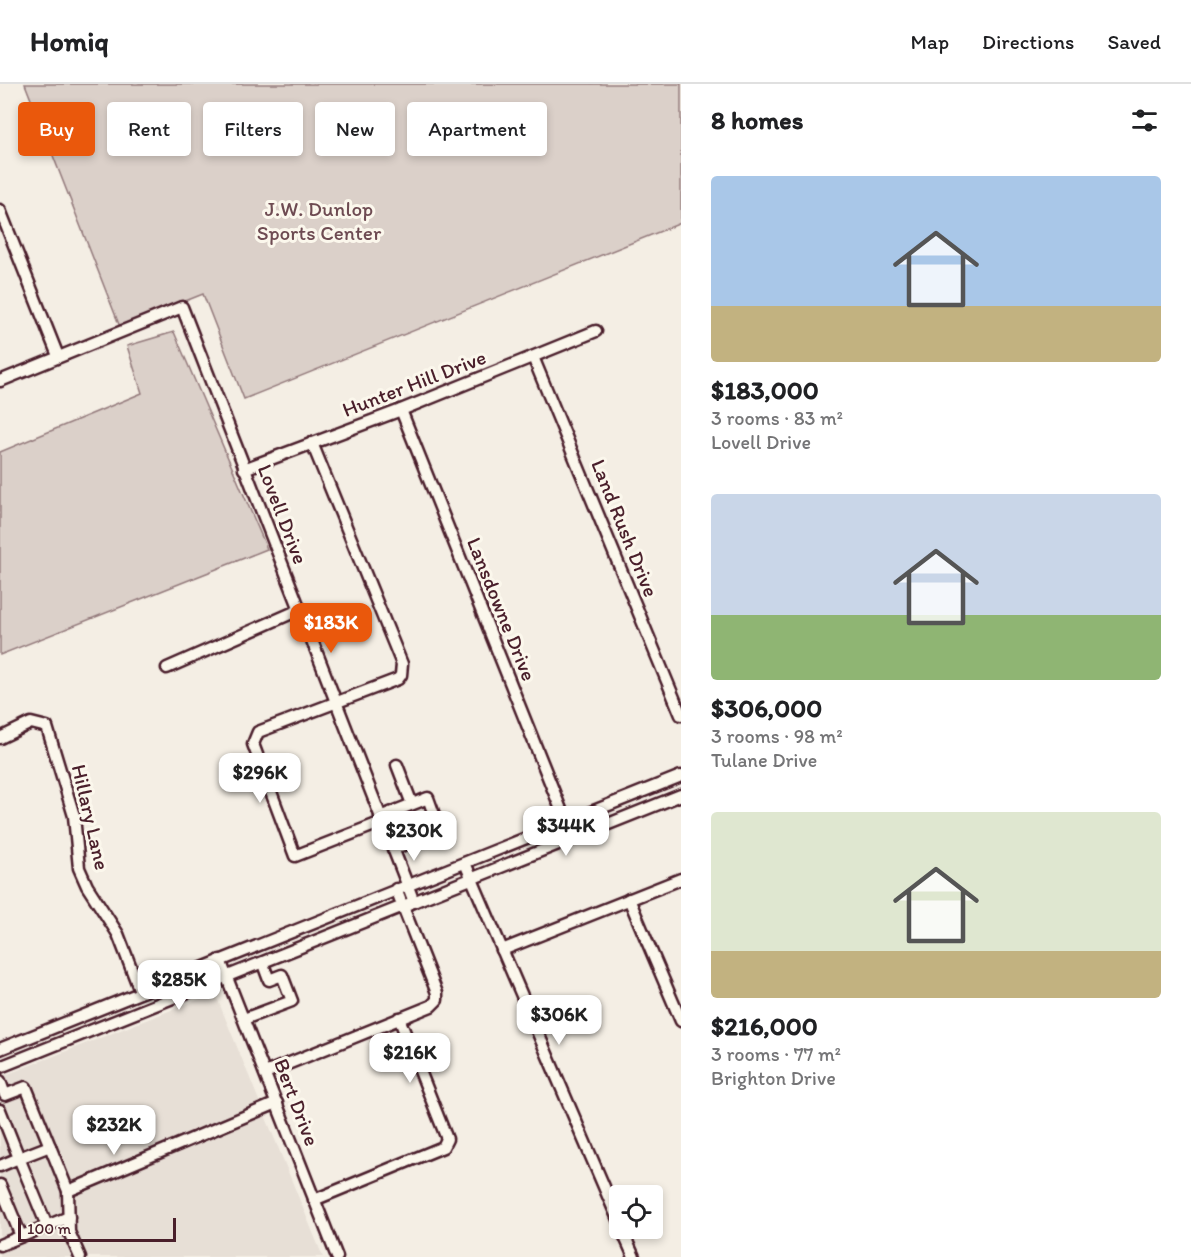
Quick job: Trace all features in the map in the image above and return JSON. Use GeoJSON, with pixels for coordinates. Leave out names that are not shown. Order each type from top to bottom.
{"type":"FeatureCollection","features":[{"type":"Feature","properties":{"kind":"street"},"geometry":{"type":"LineString","coordinates":[[0,210],[58,356],[0,381]]}},
{"type":"Feature","properties":{"kind":"street","name":"Lovell Drive"},"geometry":{"type":"LineString","coordinates":[[58,356],[182,307],[414,902]]}},
{"type":"Feature","properties":{"kind":"street","name":"Hunter Hill Drive"},"geometry":{"type":"LineString","coordinates":[[244,469],[401,410],[597,331]]}},
{"type":"Feature","properties":{"kind":"street","name":"Land Rush Drive"},"geometry":{"type":"LineString","coordinates":[[533,357],[681,715]]}},
{"type":"Feature","properties":{"kind":"street","name":"Lansdowne Drive"},"geometry":{"type":"LineString","coordinates":[[401,410],[566,822]]}},
{"type":"Feature","properties":{"kind":"street"},"geometry":{"type":"LineString","coordinates":[[312,443],[402,664],[401,675],[398,679],[336,704],[258,732],[253,744],[295,856],[428,798],[441,831],[393,849]]}},
{"type":"Feature","properties":{"kind":"street"},"geometry":{"type":"LineString","coordinates":[[166,668],[299,610]]}},
{"type":"Feature","properties":{"kind":"street","name":"Hillary Lane"},"geometry":{"type":"LineString","coordinates":[[0,738],[31,723],[47,727],[74,816],[80,868],[87,886],[118,934],[140,991]]}},
{"type":"Feature","properties":{"kind":"street"},"geometry":{"type":"LineString","coordinates":[[397,765],[412,804]]}},
{"type":"Feature","properties":{"kind":"street"},"geometry":{"type":"LineString","coordinates":[[0,1049],[681,776]]}},
{"type":"Feature","properties":{"kind":"street"},"geometry":{"type":"LineString","coordinates":[[0,1067],[681,795]]}},
{"type":"Feature","properties":{"kind":"street"},"geometry":{"type":"LineString","coordinates":[[465,863],[609,1198]]}},
{"type":"Feature","properties":{"kind":"street"},"geometry":{"type":"LineString","coordinates":[[502,950],[681,879]]}},
{"type":"Feature","properties":{"kind":"street"},"geometry":{"type":"LineString","coordinates":[[265,1073],[431,1006],[437,1000],[437,993],[396,889]]}},
{"type":"Feature","properties":{"kind":"street"},"geometry":{"type":"LineString","coordinates":[[629,899],[681,1021]]}},
{"type":"Feature","properties":{"kind":"street","name":"Bert Drive"},"geometry":{"type":"LineString","coordinates":[[220,960],[338,1257]]}},
{"type":"Feature","properties":{"kind":"street"},"geometry":{"type":"LineString","coordinates":[[244,1019],[292,1001],[282,975],[269,980],[263,963]]}},
{"type":"Feature","properties":{"kind":"street"},"geometry":{"type":"LineString","coordinates":[[314,1200],[435,1153],[443,1147],[447,1139],[399,1018]]}},
{"type":"Feature","properties":{"kind":"street"},"geometry":{"type":"LineString","coordinates":[[0,1081],[3,1096],[26,1087],[68,1191],[69,1232],[80,1257]]}},
{"type":"Feature","properties":{"kind":"street"},"geometry":{"type":"LineString","coordinates":[[68,1191],[277,1103]]}},
{"type":"Feature","properties":{"kind":"street"},"geometry":{"type":"LineString","coordinates":[[0,1110],[47,1226]]}},
{"type":"Feature","properties":{"kind":"street"},"geometry":{"type":"LineString","coordinates":[[0,1166],[50,1146]]}},
{"type":"Feature","properties":{"kind":"street"},"geometry":{"type":"LineString","coordinates":[[0,1185],[21,1236]]}},
{"type":"Feature","properties":{"kind":"street"},"geometry":{"type":"LineString","coordinates":[[0,1245],[69,1217]]}},
{"type":"Feature","properties":{"kind":"street"},"geometry":{"type":"LineString","coordinates":[[626,1239],[633,1257]]}},
{"type":"Feature","properties":{"kind":"shaded area"},"geometry":{"type":"Polygon","coordinates":[[[215,993],[323,1257],[0,1257],[0,1077],[215,993]]]}},
{"type":"Feature","properties":{"kind":"green space","name":"J.W. Dunlop Sports Center"},"geometry":{"type":"Polygon","coordinates":[[[25,84],[681,84],[681,223],[244,399],[203,294],[120,327],[53,156],[95,156],[95,102],[32,102],[25,84]]]}},
{"type":"Feature","properties":{"kind":"green space"},"geometry":{"type":"Polygon","coordinates":[[[174,332],[267,549],[0,655],[0,452],[142,393],[127,346],[174,332]]]}}]}
